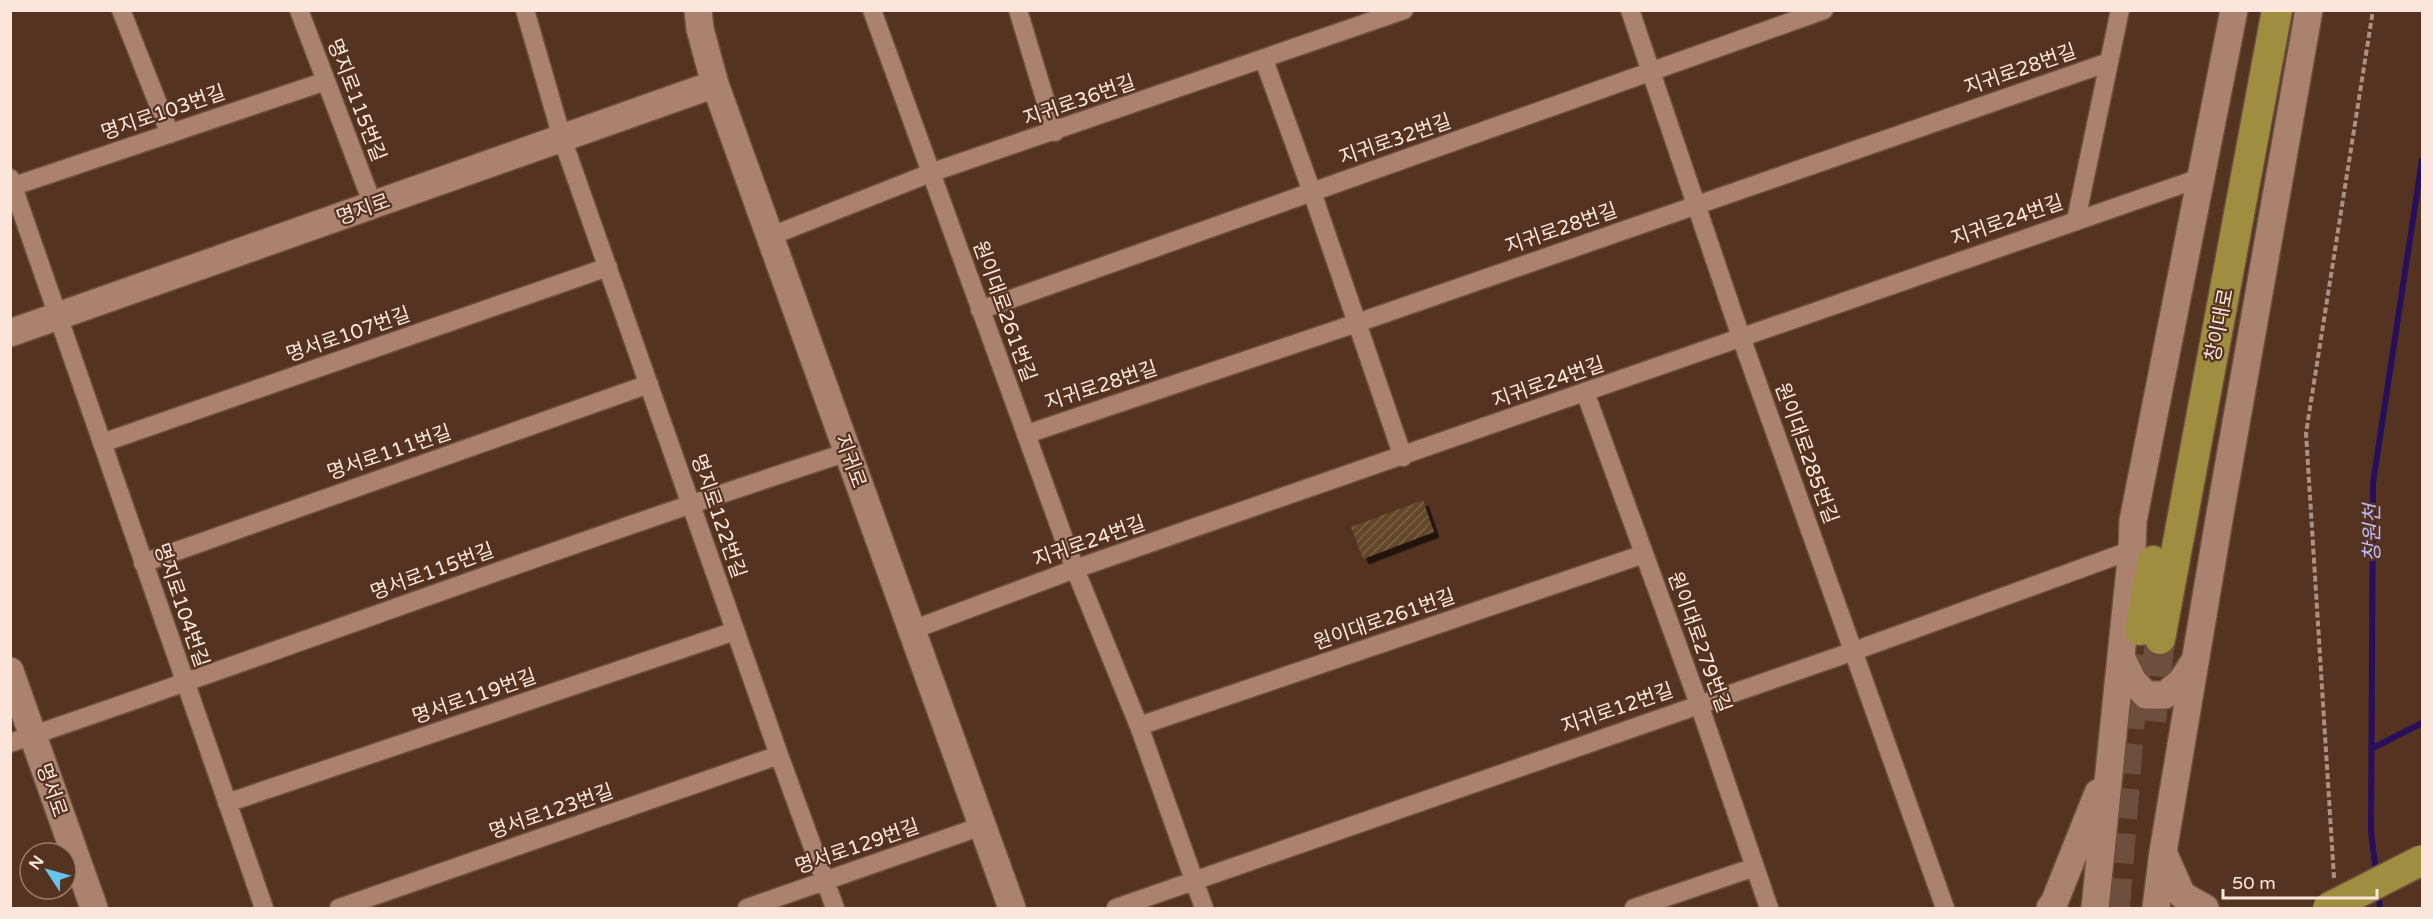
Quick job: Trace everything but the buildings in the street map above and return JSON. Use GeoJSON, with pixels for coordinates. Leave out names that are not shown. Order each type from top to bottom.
{"type":"FeatureCollection","features":[{"type":"Feature","properties":{"kind":"main road","name":"지귀로"},"geometry":{"type":"LineString","coordinates":[[698,10],[700,29],[715,84],[1012,909]]}},
{"type":"Feature","properties":{"kind":"main road"},"geometry":{"type":"LineString","coordinates":[[2095,909],[2132,550],[2133,521],[2234,10]]}},
{"type":"Feature","properties":{"kind":"main road","name":"창이대로"},"geometry":{"type":"LineString","coordinates":[[2259,10],[2150,635],[2277,10]]}},
{"type":"Feature","properties":{"kind":"main road"},"geometry":{"type":"LineString","coordinates":[[2156,909],[2163,852],[2309,10]]}},
{"type":"Feature","properties":{"kind":"main road","name":"명지로"},"geometry":{"type":"LineString","coordinates":[[10,333],[715,84]]}},
{"type":"Feature","properties":{"kind":"main road"},"geometry":{"type":"LineString","coordinates":[[2121,657],[2133,681],[2146,695],[2165,695],[2181,682],[2196,660]]}},
{"type":"Feature","properties":{"kind":"main road","name":"명서로"},"geometry":{"type":"LineString","coordinates":[[10,671],[22,739],[94,909]]}},
{"type":"Feature","properties":{"kind":"main road"},"geometry":{"type":"LineString","coordinates":[[2049,909],[2054,903],[2110,761]]}},
{"type":"Feature","properties":{"kind":"main road"},"geometry":{"type":"LineString","coordinates":[[2163,852],[2182,895],[2205,909]]}},
{"type":"Feature","properties":{"kind":"main road"},"geometry":{"type":"LineString","coordinates":[[2332,897],[2422,860]]}},
{"type":"Feature","properties":{"kind":"street"},"geometry":{"type":"LineString","coordinates":[[121,10],[170,134]]}},
{"type":"Feature","properties":{"kind":"street","name":"명지로115번길"},"geometry":{"type":"LineString","coordinates":[[299,10],[373,205]]}},
{"type":"Feature","properties":{"kind":"street","name":"명지로122번길"},"geometry":{"type":"LineString","coordinates":[[525,10],[562,138],[835,909]]}},
{"type":"Feature","properties":{"kind":"street","name":"원이대로261번길"},"geometry":{"type":"LineString","coordinates":[[872,10],[933,172],[980,310],[1075,569],[1139,726],[1204,909]]}},
{"type":"Feature","properties":{"kind":"street"},"geometry":{"type":"LineString","coordinates":[[1018,10],[1055,132]]}},
{"type":"Feature","properties":{"kind":"street","name":"지귀로36번길"},"geometry":{"type":"LineString","coordinates":[[771,236],[933,172],[1055,132],[1404,10]]}},
{"type":"Feature","properties":{"kind":"street","name":"원이대로285번길"},"geometry":{"type":"LineString","coordinates":[[1630,10],[1741,337],[1945,909]]}},
{"type":"Feature","properties":{"kind":"street","name":"지귀로32번길"},"geometry":{"type":"LineString","coordinates":[[980,310],[1651,73],[1786,17],[1824,10]]}},
{"type":"Feature","properties":{"kind":"street"},"geometry":{"type":"LineString","coordinates":[[2076,220],[2120,10]]}},
{"type":"Feature","properties":{"kind":"street"},"geometry":{"type":"LineString","coordinates":[[1264,60],[1403,457]]}},
{"type":"Feature","properties":{"kind":"street","name":"지귀로28번길"},"geometry":{"type":"LineString","coordinates":[[1027,434],[1357,323],[2109,62]]}},
{"type":"Feature","properties":{"kind":"street","name":"명지로103번길"},"geometry":{"type":"LineString","coordinates":[[58,316],[12,182],[170,134],[326,81]]}},
{"type":"Feature","properties":{"kind":"street","name":"지귀로24번길"},"geometry":{"type":"LineString","coordinates":[[912,630],[1075,569],[1403,457],[2200,178]]}},
{"type":"Feature","properties":{"kind":"street","name":"명서로107번길"},"geometry":{"type":"LineString","coordinates":[[102,443],[608,267]]}},
{"type":"Feature","properties":{"kind":"street","name":"명지로104번길"},"geometry":{"type":"LineString","coordinates":[[58,316],[264,909]]}},
{"type":"Feature","properties":{"kind":"street","name":"명서로111번길"},"geometry":{"type":"LineString","coordinates":[[144,562],[649,384]]}},
{"type":"Feature","properties":{"kind":"street","name":"원이대로279번길"},"geometry":{"type":"LineString","coordinates":[[1586,392],[1699,704],[1770,909]]}},
{"type":"Feature","properties":{"kind":"street","name":"명서로115번길"},"geometry":{"type":"LineString","coordinates":[[22,739],[186,683],[690,503],[848,452]]}},
{"type":"Feature","properties":{"kind":"street","name":"지귀로12번길"},"geometry":{"type":"LineString","coordinates":[[1116,909],[1854,651],[2132,550]]}},
{"type":"Feature","properties":{"kind":"street","name":"원이대로261번길"},"geometry":{"type":"LineString","coordinates":[[1139,726],[1644,554]]}},
{"type":"Feature","properties":{"kind":"street","name":"명서로119번길"},"geometry":{"type":"LineString","coordinates":[[227,803],[735,630]]}},
{"type":"Feature","properties":{"kind":"street","name":"명서로123번길"},"geometry":{"type":"LineString","coordinates":[[339,909],[779,755]]}},
{"type":"Feature","properties":{"kind":"street","name":"명서로129번길"},"geometry":{"type":"LineString","coordinates":[[747,909],[982,826]]}},
{"type":"Feature","properties":{"kind":"street"},"geometry":{"type":"LineString","coordinates":[[1634,909],[1755,867]]}},
{"type":"Feature","properties":{"kind":"path"},"geometry":{"type":"LineString","coordinates":[[2332,897],[2306,433],[2373,10]]}},
{"type":"Feature","properties":{"kind":"waterway","name":"창원천"},"geometry":{"type":"LineString","coordinates":[[2376,873],[2371,831],[2373,483],[2422,160]]}},
{"type":"Feature","properties":{"kind":"waterway"},"geometry":{"type":"LineString","coordinates":[[2371,749],[2422,723]]}},
{"type":"Feature","properties":{"kind":"waterway","name":"창원천"},"geometry":{"type":"LineString","coordinates":[[2378,892],[2380,908]]}},
{"type":"Feature","properties":{"kind":"tunnel"},"geometry":{"type":"LineString","coordinates":[[2115,908],[2133,681],[2140,630]]}},
{"type":"Feature","properties":{"kind":"tunnel"},"geometry":{"type":"LineString","coordinates":[[2151,721],[2160,639]]}}]}
